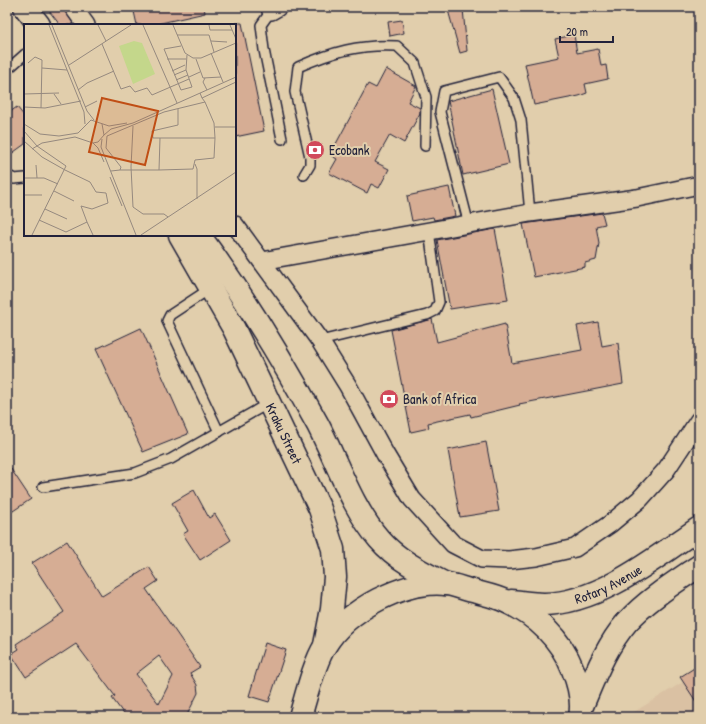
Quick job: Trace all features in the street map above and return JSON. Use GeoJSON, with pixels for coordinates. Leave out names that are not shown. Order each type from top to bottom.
{"type":"FeatureCollection","features":[{"type":"Feature","properties":{"kind":"main road"},"geometry":{"type":"LineString","coordinates":[[25,7],[38,24]]}},
{"type":"Feature","properties":{"kind":"main road","name":"Kraku Street"},"geometry":{"type":"LineString","coordinates":[[181,236],[211,287],[320,509],[333,549],[335,577],[332,609],[325,645]]}},
{"type":"Feature","properties":{"kind":"main road"},"geometry":{"type":"LineString","coordinates":[[200,236],[255,315],[292,377],[324,438],[362,518],[380,540],[400,559],[423,573],[446,584],[504,600],[534,618],[555,638],[568,658],[577,682],[581,711]]}},
{"type":"Feature","properties":{"kind":"main road","name":"Rotary Avenue"},"geometry":{"type":"LineString","coordinates":[[504,600],[545,604],[581,598],[607,588],[699,528]]}},
{"type":"Feature","properties":{"kind":"main road"},"geometry":{"type":"LineString","coordinates":[[581,711],[603,658],[626,623],[652,600],[699,566]]}},
{"type":"Feature","properties":{"kind":"main road"},"geometry":{"type":"LineString","coordinates":[[300,717],[308,690],[325,645],[348,620],[372,601],[410,586],[446,584]]}},
{"type":"Feature","properties":{"kind":"street"},"geometry":{"type":"LineString","coordinates":[[77,8],[85,24]]}},
{"type":"Feature","properties":{"kind":"street"},"geometry":{"type":"LineString","coordinates":[[262,261],[530,213],[637,198],[699,185]]}},
{"type":"Feature","properties":{"kind":"street"},"geometry":{"type":"LineString","coordinates":[[236,226],[320,341],[348,386],[384,454],[412,499],[453,544],[482,559],[509,560],[536,557],[575,548],[610,524],[640,499],[666,470],[699,420]]}},
{"type":"Feature","properties":{"kind":"lane"},"geometry":{"type":"LineString","coordinates":[[273,8],[261,25],[264,50],[282,139]]}},
{"type":"Feature","properties":{"kind":"lane"},"geometry":{"type":"LineString","coordinates":[[304,175],[310,165],[310,157],[295,92],[298,67],[331,53],[374,45],[397,46],[416,63],[426,97],[425,146]]}},
{"type":"Feature","properties":{"kind":"lane"},"geometry":{"type":"LineString","coordinates":[[7,70],[24,55]]}},
{"type":"Feature","properties":{"kind":"lane"},"geometry":{"type":"LineString","coordinates":[[469,225],[440,112],[444,91],[498,78],[514,98],[521,120],[530,213]]}},
{"type":"Feature","properties":{"kind":"lane"},"geometry":{"type":"LineString","coordinates":[[7,175],[14,179],[24,178]]}},
{"type":"Feature","properties":{"kind":"lane"},"geometry":{"type":"LineString","coordinates":[[320,341],[427,315],[436,311],[438,302],[429,231]]}},
{"type":"Feature","properties":{"kind":"lane"},"geometry":{"type":"LineString","coordinates":[[211,287],[170,315],[167,321],[219,432]]}},
{"type":"Feature","properties":{"kind":"lane"},"geometry":{"type":"LineString","coordinates":[[42,487],[136,474],[171,459],[269,403]]}},
{"type":"Feature","properties":{"kind":"shaded area"},"geometry":{"type":"Polygon","coordinates":[[[699,672],[699,717],[626,717],[699,672]]]}},
{"type":"Feature","properties":{"kind":"building"},"geometry":{"type":"Polygon","coordinates":[[[46,7],[63,7],[73,24],[59,24],[46,7]]]}},
{"type":"Feature","properties":{"kind":"building"},"geometry":{"type":"Polygon","coordinates":[[[133,7],[204,7],[205,13],[156,24],[137,24],[133,7]]]}},
{"type":"Feature","properties":{"kind":"building"},"geometry":{"type":"Polygon","coordinates":[[[463,9],[467,51],[460,53],[448,10],[463,9]]]}},
{"type":"Feature","properties":{"kind":"building"},"geometry":{"type":"Polygon","coordinates":[[[402,20],[404,33],[390,36],[388,22],[402,20]]]}},
{"type":"Feature","properties":{"kind":"building"},"geometry":{"type":"Polygon","coordinates":[[[242,23],[264,131],[236,137],[236,24],[242,23]]]}},
{"type":"Feature","properties":{"kind":"building"},"geometry":{"type":"Polygon","coordinates":[[[574,35],[577,53],[598,49],[601,66],[606,65],[608,79],[585,84],[587,93],[579,96],[534,105],[525,64],[559,57],[555,39],[574,35]]]}},
{"type":"Feature","properties":{"kind":"building"},"geometry":{"type":"Polygon","coordinates":[[[386,69],[416,86],[408,102],[420,108],[420,113],[404,143],[390,135],[375,162],[389,169],[379,188],[371,184],[367,193],[329,173],[337,159],[330,155],[368,84],[376,88],[386,69]]]}},
{"type":"Feature","properties":{"kind":"building"},"geometry":{"type":"Polygon","coordinates":[[[492,89],[509,164],[463,175],[448,101],[492,89]]]}},
{"type":"Feature","properties":{"kind":"building"},"geometry":{"type":"Polygon","coordinates":[[[17,107],[24,116],[24,145],[7,157],[7,114],[17,107]]]}},
{"type":"Feature","properties":{"kind":"building"},"geometry":{"type":"Polygon","coordinates":[[[449,187],[455,216],[434,220],[433,217],[412,221],[407,196],[449,187]]]}},
{"type":"Feature","properties":{"kind":"building"},"geometry":{"type":"Polygon","coordinates":[[[602,213],[605,224],[596,226],[599,243],[596,260],[585,263],[585,267],[534,277],[523,224],[602,213]]]}},
{"type":"Feature","properties":{"kind":"building"},"geometry":{"type":"Polygon","coordinates":[[[495,229],[508,300],[450,309],[437,240],[495,229]]]}},
{"type":"Feature","properties":{"kind":"building"},"geometry":{"type":"Polygon","coordinates":[[[432,319],[437,342],[505,324],[512,363],[582,350],[577,326],[598,322],[602,346],[618,343],[623,384],[519,404],[520,405],[471,417],[470,414],[428,423],[429,428],[411,432],[391,330],[432,319]]]}},
{"type":"Feature","properties":{"kind":"building"},"geometry":{"type":"Polygon","coordinates":[[[141,328],[188,434],[143,452],[96,349],[141,328]]]}},
{"type":"Feature","properties":{"kind":"building"},"geometry":{"type":"Polygon","coordinates":[[[486,442],[499,511],[460,517],[448,450],[486,442]]]}},
{"type":"Feature","properties":{"kind":"building"},"geometry":{"type":"Polygon","coordinates":[[[7,463],[31,499],[7,515],[7,463]]]}},
{"type":"Feature","properties":{"kind":"building"},"geometry":{"type":"Polygon","coordinates":[[[194,490],[209,518],[215,514],[231,540],[200,560],[183,534],[188,531],[172,503],[194,490]]]}},
{"type":"Feature","properties":{"kind":"building"},"geometry":{"type":"Polygon","coordinates":[[[67,541],[102,596],[149,567],[158,581],[146,589],[200,667],[190,673],[197,685],[198,693],[186,717],[126,717],[112,698],[115,696],[76,644],[26,677],[11,654],[19,649],[16,644],[64,612],[32,563],[67,541]],[[159,656],[136,674],[159,704],[173,676],[159,656]]]}},
{"type":"Feature","properties":{"kind":"building"},"geometry":{"type":"Polygon","coordinates":[[[265,643],[286,650],[269,702],[249,696],[265,643]]]}},
{"type":"Feature","properties":{"kind":"building"},"geometry":{"type":"Polygon","coordinates":[[[699,665],[699,706],[680,677],[699,665]]]}},
{"type":"Feature","properties":{"kind":"place","name":"Ecobank"},"geometry":{"type":"Point","coordinates":[315,150]}},
{"type":"Feature","properties":{"kind":"place","name":"Bank of Africa"},"geometry":{"type":"Point","coordinates":[389,399]}}]}
